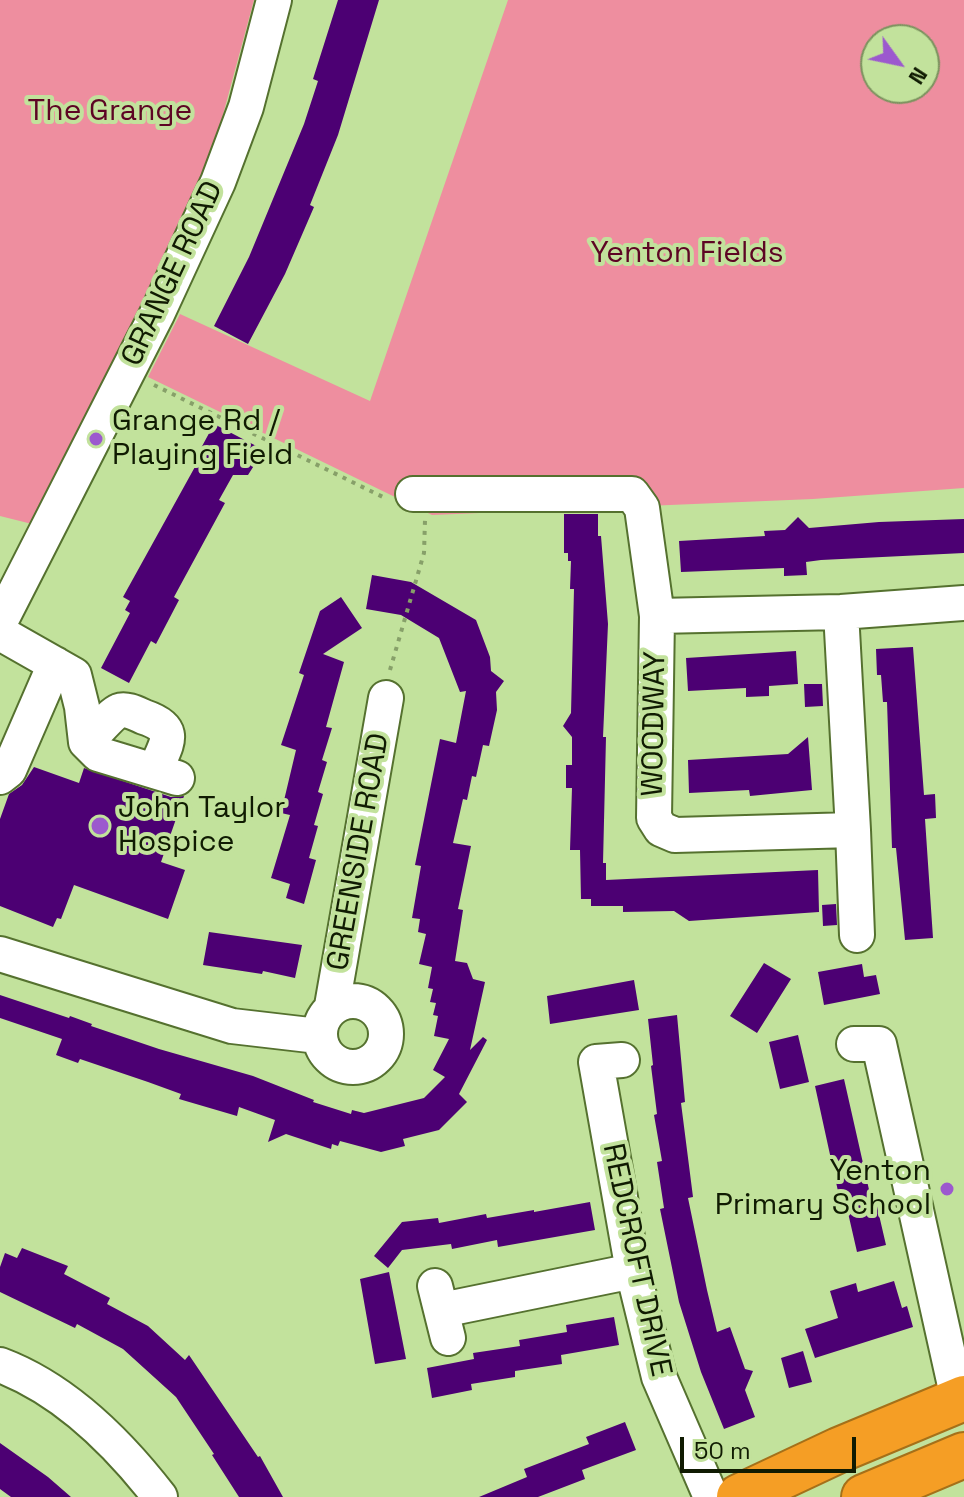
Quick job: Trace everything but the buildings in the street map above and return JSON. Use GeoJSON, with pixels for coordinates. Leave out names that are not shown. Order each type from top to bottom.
{"type":"FeatureCollection","features":[{"type":"Feature","properties":{"kind":"highway"},"geometry":{"type":"LineString","coordinates":[[739,1497],[839,1450],[962,1399]]}},
{"type":"Feature","properties":{"kind":"highway"},"geometry":{"type":"LineString","coordinates":[[864,1497],[964,1455]]}},
{"type":"Feature","properties":{"kind":"street","name":"GRANGE ROAD"},"geometry":{"type":"LineString","coordinates":[[0,622],[157,314],[218,182],[246,107],[274,0]]}},
{"type":"Feature","properties":{"kind":"street","name":"WOODWAY"},"geometry":{"type":"LineString","coordinates":[[412,506],[632,494],[642,508],[657,616],[654,818],[661,829],[675,835],[853,830]]}},
{"type":"Feature","properties":{"kind":"street","name":"WOODWAY"},"geometry":{"type":"LineString","coordinates":[[657,616],[841,612],[955,604]]}},
{"type":"Feature","properties":{"kind":"street"},"geometry":{"type":"LineString","coordinates":[[841,612],[857,935]]}},
{"type":"Feature","properties":{"kind":"street"},"geometry":{"type":"LineString","coordinates":[[0,633],[74,675],[86,742],[98,754],[166,775],[168,736],[166,728],[158,721],[126,710],[118,711],[86,742]]}},
{"type":"Feature","properties":{"kind":"street"},"geometry":{"type":"LineString","coordinates":[[0,777],[9,770],[55,664]]}},
{"type":"Feature","properties":{"kind":"street","name":"GREENSIDE ROAD"},"geometry":{"type":"LineString","coordinates":[[0,954],[232,1026],[325,1021],[386,698]]}},
{"type":"Feature","properties":{"kind":"street"},"geometry":{"type":"LineString","coordinates":[[854,1044],[879,1044],[954,1381],[962,1399]]}},
{"type":"Feature","properties":{"kind":"street","name":"REDCROFT DRIVE"},"geometry":{"type":"LineString","coordinates":[[598,1062],[633,1271],[659,1377],[711,1497]]}},
{"type":"Feature","properties":{"kind":"street"},"geometry":{"type":"LineString","coordinates":[[442,1311],[633,1271]]}},
{"type":"Feature","properties":{"kind":"street"},"geometry":{"type":"LineString","coordinates":[[0,1365],[20,1372],[87,1421],[128,1456],[160,1497]]}},
{"type":"Feature","properties":{"kind":"path"},"geometry":{"type":"LineString","coordinates":[[127,371],[412,506],[424,553],[392,659],[386,698]]}},
{"type":"Feature","properties":{"kind":"green space","name":"The Grange"},"geometry":{"type":"Polygon","coordinates":[[[0,0],[254,0],[208,170],[109,387],[36,525],[0,516],[0,0]]]}},
{"type":"Feature","properties":{"kind":"green space","name":"Yenton Fields"},"geometry":{"type":"Polygon","coordinates":[[[508,0],[964,0],[964,488],[813,499],[432,515],[148,377],[180,314],[370,401],[508,0]]]}},
{"type":"Feature","properties":{"kind":"place","name":"Grange Rd / Playing Field"},"geometry":{"type":"Point","coordinates":[96,439]}},
{"type":"Feature","properties":{"kind":"place","name":"John Taylor Hospice"},"geometry":{"type":"Point","coordinates":[100,826]}},
{"type":"Feature","properties":{"kind":"place","name":"Yenton Primary School"},"geometry":{"type":"Point","coordinates":[947,1189]}}]}
